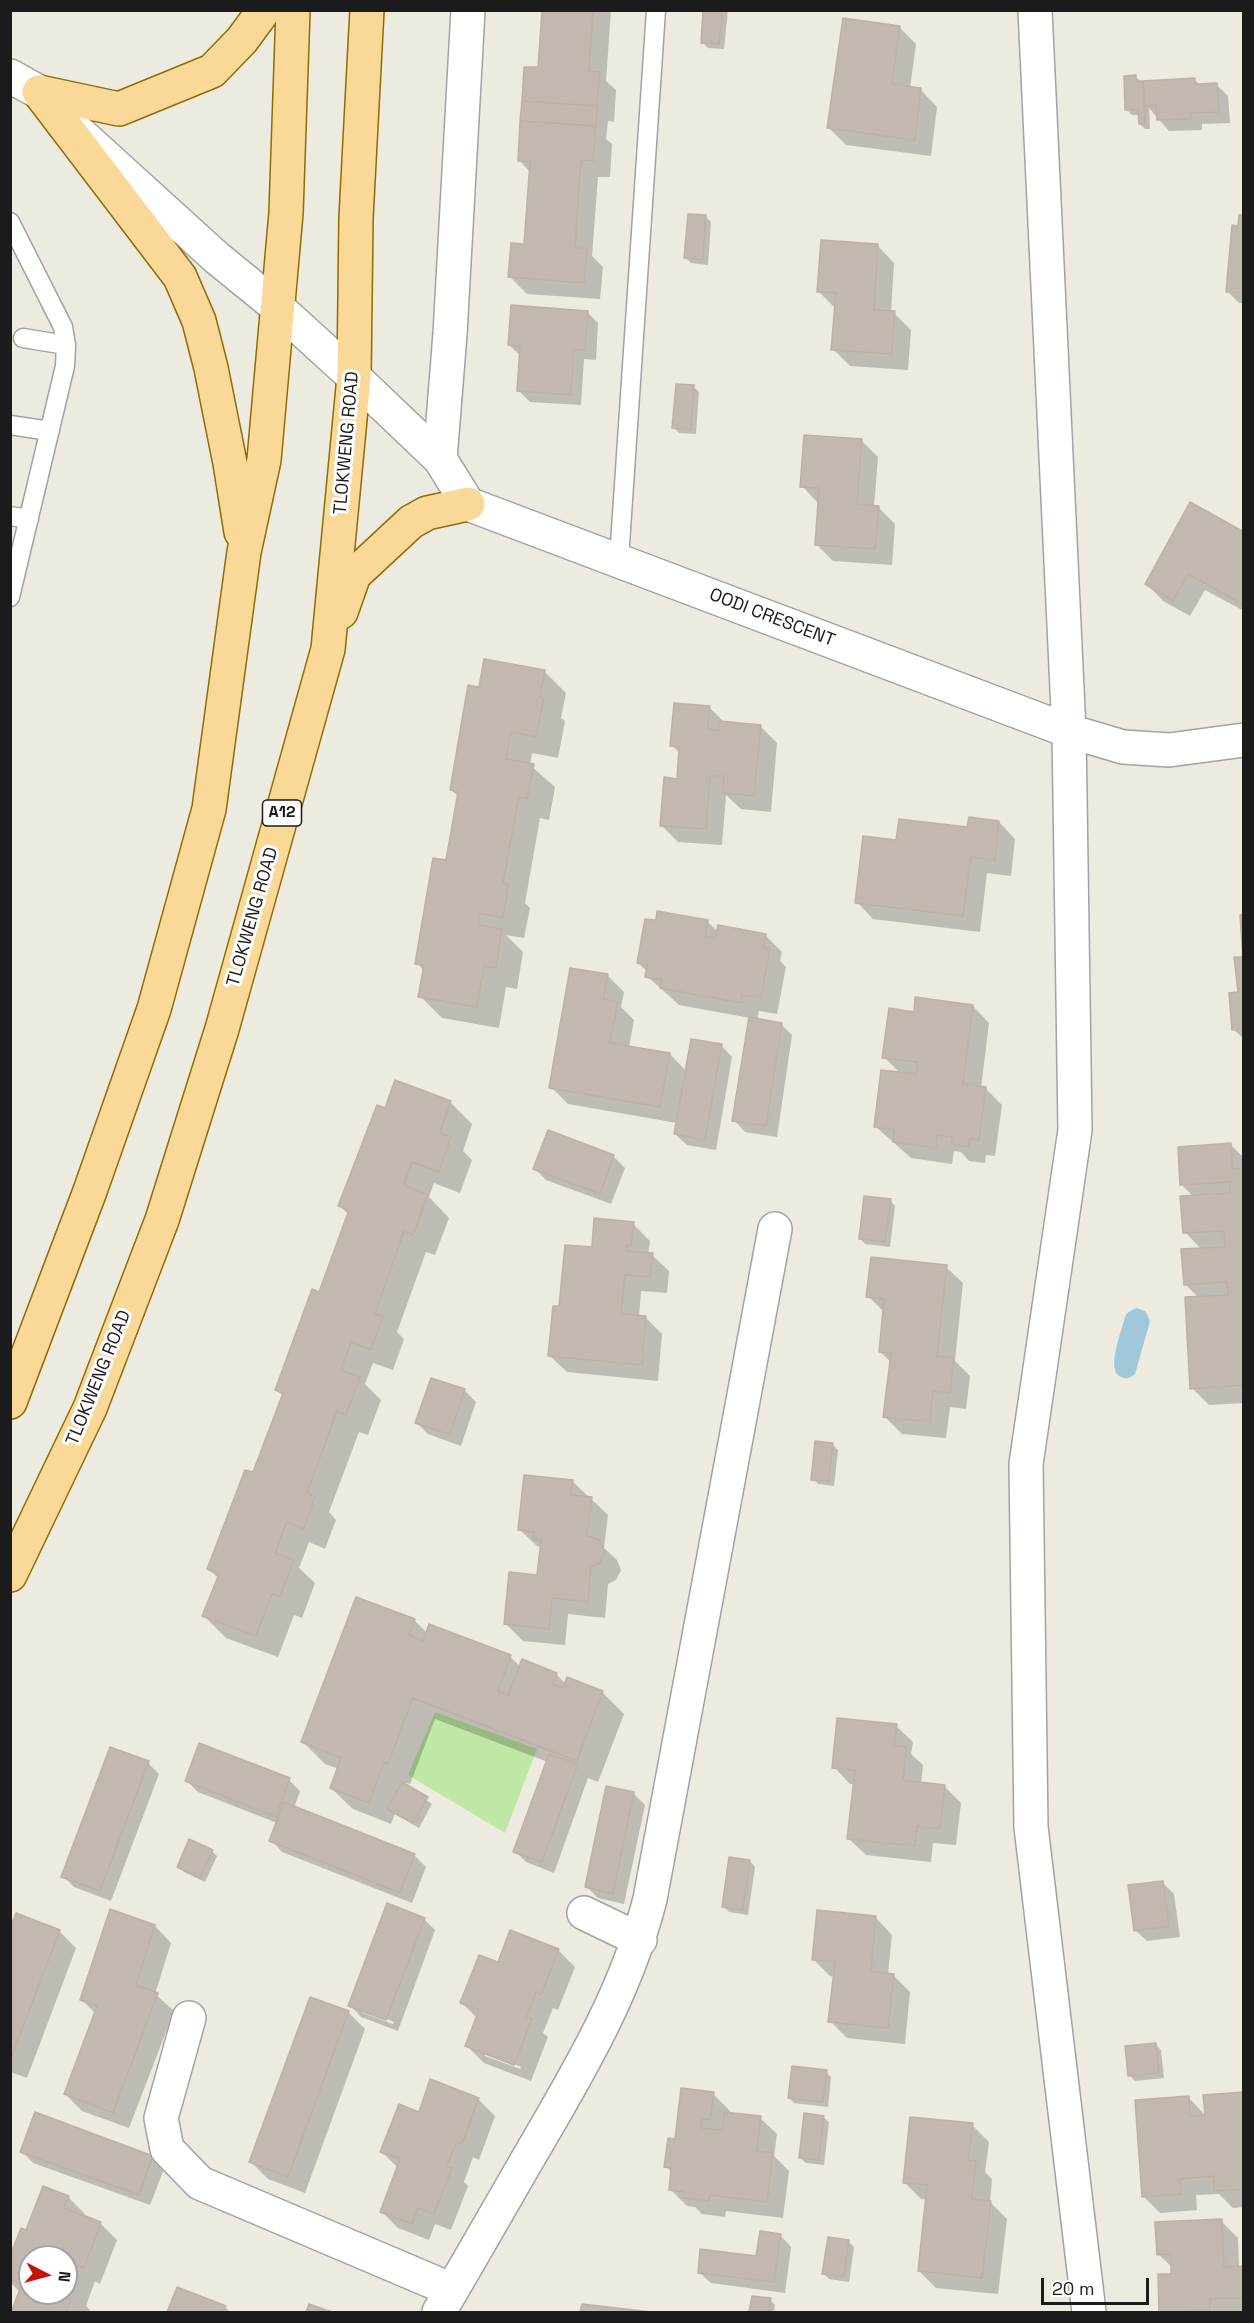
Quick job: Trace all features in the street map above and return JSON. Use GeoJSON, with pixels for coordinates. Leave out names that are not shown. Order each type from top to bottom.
{"type":"FeatureCollection","features":[{"type":"Feature","properties":{"kind":"main road"},"geometry":{"type":"LineString","coordinates":[[39,92],[118,109],[212,71],[242,40],[264,10]]}},
{"type":"Feature","properties":{"kind":"main road"},"geometry":{"type":"LineString","coordinates":[[10,1402],[90,1191],[157,998],[209,809],[244,552],[264,460],[286,213],[293,10]]}},
{"type":"Feature","properties":{"kind":"main road","name":"TLOKWENG ROAD"},"geometry":{"type":"LineString","coordinates":[[10,1575],[90,1408],[162,1220],[222,1029],[328,649],[354,377],[356,218],[367,10]]}},
{"type":"Feature","properties":{"kind":"main road"},"geometry":{"type":"LineString","coordinates":[[39,92],[180,277],[199,321],[211,368],[230,463],[244,552]]}},
{"type":"Feature","properties":{"kind":"main road"},"geometry":{"type":"LineString","coordinates":[[328,649],[354,575],[411,522],[427,513],[468,504]]}},
{"type":"Feature","properties":{"kind":"street"},"geometry":{"type":"LineString","coordinates":[[440,459],[450,334],[468,10]]}},
{"type":"Feature","properties":{"kind":"street"},"geometry":{"type":"LineString","coordinates":[[1035,10],[1069,731],[1075,1130],[1026,1464],[1031,1827],[1089,2313]]}},
{"type":"Feature","properties":{"kind":"street"},"geometry":{"type":"LineString","coordinates":[[10,75],[39,92],[75,129],[211,253],[276,306],[354,377],[440,459],[468,504]]}},
{"type":"Feature","properties":{"kind":"street","name":"OODI CRESCENT"},"geometry":{"type":"LineString","coordinates":[[468,504],[1069,731],[1123,747],[1169,750],[1244,740]]}},
{"type":"Feature","properties":{"kind":"street"},"geometry":{"type":"LineString","coordinates":[[189,2018],[161,2118],[167,2149],[175,2158],[200,2183],[446,2301],[584,2061],[612,2006],[640,1940],[655,1875],[775,1229]]}},
{"type":"Feature","properties":{"kind":"street"},"geometry":{"type":"LineString","coordinates":[[584,1913],[640,1940]]}},
{"type":"Feature","properties":{"kind":"lane"},"geometry":{"type":"LineString","coordinates":[[619,560],[656,10]]}},
{"type":"Feature","properties":{"kind":"lane"},"geometry":{"type":"LineString","coordinates":[[10,222],[16,239],[63,327],[66,345],[65,366],[10,597]]}},
{"type":"Feature","properties":{"kind":"lane"},"geometry":{"type":"LineString","coordinates":[[23,338],[66,345]]}},
{"type":"Feature","properties":{"kind":"lane"},"geometry":{"type":"LineString","coordinates":[[10,425],[50,431]]}},
{"type":"Feature","properties":{"kind":"lane"},"geometry":{"type":"LineString","coordinates":[[10,516],[29,519]]}},
{"type":"Feature","properties":{"kind":"green space"},"geometry":{"type":"Polygon","coordinates":[[[435,1712],[537,1749],[505,1833],[408,1775],[435,1712]]]}},
{"type":"Feature","properties":{"kind":"water"},"geometry":{"type":"Polygon","coordinates":[[[1136,1308],[1145,1311],[1150,1320],[1135,1374],[1125,1378],[1116,1373],[1114,1359],[1125,1317],[1127,1313],[1136,1308]]]}},
{"type":"Feature","properties":{"kind":"building"},"geometry":{"type":"Polygon","coordinates":[[[542,10],[593,10],[589,71],[600,72],[597,106],[522,101],[524,67],[538,67],[542,10]]]}},
{"type":"Feature","properties":{"kind":"building"},"geometry":{"type":"Polygon","coordinates":[[[703,10],[723,10],[719,44],[701,43],[703,10]]]}},
{"type":"Feature","properties":{"kind":"building"},"geometry":{"type":"Polygon","coordinates":[[[843,18],[900,26],[892,84],[921,88],[915,140],[827,128],[843,18]]]}},
{"type":"Feature","properties":{"kind":"building"},"geometry":{"type":"Polygon","coordinates":[[[1136,75],[1136,81],[1143,81],[1145,124],[1139,124],[1138,110],[1125,110],[1124,76],[1136,75]]]}},
{"type":"Feature","properties":{"kind":"building"},"geometry":{"type":"Polygon","coordinates":[[[1195,78],[1195,84],[1217,83],[1219,112],[1191,113],[1191,119],[1157,120],[1156,105],[1145,106],[1143,81],[1195,78]]]}},
{"type":"Feature","properties":{"kind":"building"},"geometry":{"type":"Polygon","coordinates":[[[522,101],[597,106],[596,126],[520,121],[522,101]]]}},
{"type":"Feature","properties":{"kind":"building"},"geometry":{"type":"Polygon","coordinates":[[[520,121],[596,126],[593,161],[581,160],[575,248],[587,248],[584,283],[508,277],[511,243],[524,244],[530,162],[518,161],[520,121]]]}},
{"type":"Feature","properties":{"kind":"building"},"geometry":{"type":"Polygon","coordinates":[[[688,214],[706,215],[703,260],[684,258],[688,214]]]}},
{"type":"Feature","properties":{"kind":"building"},"geometry":{"type":"Polygon","coordinates":[[[1239,215],[1244,215],[1244,293],[1226,292],[1232,225],[1238,226],[1239,215]]]}},
{"type":"Feature","properties":{"kind":"building"},"geometry":{"type":"Polygon","coordinates":[[[821,240],[878,244],[874,310],[895,311],[892,354],[831,350],[836,293],[817,292],[821,240]]]}},
{"type":"Feature","properties":{"kind":"building"},"geometry":{"type":"Polygon","coordinates":[[[511,305],[588,311],[585,350],[574,349],[571,395],[517,391],[520,346],[508,345],[511,305]]]}},
{"type":"Feature","properties":{"kind":"building"},"geometry":{"type":"Polygon","coordinates":[[[676,384],[694,385],[691,430],[672,428],[676,384]]]}},
{"type":"Feature","properties":{"kind":"building"},"geometry":{"type":"Polygon","coordinates":[[[804,435],[862,439],[857,504],[879,506],[875,549],[815,545],[819,488],[800,487],[804,435]]]}},
{"type":"Feature","properties":{"kind":"building"},"geometry":{"type":"Polygon","coordinates":[[[1190,502],[1244,532],[1244,605],[1188,574],[1173,601],[1145,584],[1190,502]]]}},
{"type":"Feature","properties":{"kind":"building"},"geometry":{"type":"Polygon","coordinates":[[[484,659],[545,670],[540,697],[544,698],[536,737],[511,732],[506,759],[534,764],[527,799],[519,797],[503,883],[509,884],[503,918],[480,913],[478,925],[502,929],[496,968],[484,966],[477,1007],[418,997],[424,965],[415,964],[433,858],[446,860],[458,792],[450,790],[468,685],[479,687],[484,659]]]}},
{"type":"Feature","properties":{"kind":"building"},"geometry":{"type":"Polygon","coordinates":[[[674,703],[710,706],[708,729],[718,730],[719,721],[761,725],[754,796],[722,793],[724,776],[710,776],[706,829],[660,826],[664,777],[677,779],[679,747],[670,746],[674,703]]]}},
{"type":"Feature","properties":{"kind":"building"},"geometry":{"type":"Polygon","coordinates":[[[969,817],[999,821],[995,860],[971,857],[963,916],[855,903],[863,836],[896,840],[899,819],[967,827],[969,817]]]}},
{"type":"Feature","properties":{"kind":"building"},"geometry":{"type":"Polygon","coordinates":[[[657,911],[708,920],[705,937],[715,938],[718,925],[766,934],[763,948],[770,949],[761,998],[742,995],[741,1003],[660,988],[662,980],[645,977],[647,965],[637,963],[645,919],[656,920],[657,911]]]}},
{"type":"Feature","properties":{"kind":"building"},"geometry":{"type":"Polygon","coordinates":[[[1240,915],[1244,915],[1244,1029],[1232,1030],[1229,993],[1238,992],[1234,957],[1243,957],[1240,915]]]}},
{"type":"Feature","properties":{"kind":"building"},"geometry":{"type":"Polygon","coordinates":[[[570,968],[608,974],[603,999],[618,1002],[610,1043],[670,1053],[660,1107],[549,1088],[570,968]]]}},
{"type":"Feature","properties":{"kind":"building"},"geometry":{"type":"Polygon","coordinates":[[[915,997],[973,1005],[963,1084],[986,1087],[979,1140],[970,1139],[969,1147],[951,1144],[952,1137],[937,1135],[936,1148],[893,1142],[894,1130],[874,1127],[881,1070],[916,1074],[917,1062],[882,1058],[889,1008],[914,1012],[915,997]]]}},
{"type":"Feature","properties":{"kind":"building"},"geometry":{"type":"Polygon","coordinates":[[[749,1017],[782,1023],[766,1126],[732,1121],[749,1017]]]}},
{"type":"Feature","properties":{"kind":"building"},"geometry":{"type":"Polygon","coordinates":[[[691,1039],[722,1044],[705,1140],[674,1134],[691,1039]]]}},
{"type":"Feature","properties":{"kind":"building"},"geometry":{"type":"Polygon","coordinates":[[[395,1080],[451,1101],[440,1133],[451,1137],[439,1172],[412,1162],[404,1185],[428,1195],[413,1235],[404,1231],[375,1314],[383,1316],[371,1350],[351,1342],[341,1370],[360,1377],[346,1415],[337,1411],[307,1493],[315,1497],[304,1529],[287,1522],[275,1553],[294,1560],[280,1597],[272,1594],[256,1636],[202,1616],[219,1574],[207,1569],[245,1470],[253,1472],[283,1393],[275,1390],[312,1289],[319,1292],[349,1210],[338,1206],[377,1105],[385,1108],[395,1080]]]}},
{"type":"Feature","properties":{"kind":"building"},"geometry":{"type":"Polygon","coordinates":[[[548,1130],[614,1155],[600,1194],[533,1169],[548,1130]]]}},
{"type":"Feature","properties":{"kind":"building"},"geometry":{"type":"Polygon","coordinates":[[[1231,1143],[1232,1169],[1244,1168],[1244,1385],[1190,1389],[1185,1297],[1228,1295],[1227,1282],[1184,1285],[1181,1249],[1225,1247],[1224,1231],[1183,1233],[1180,1196],[1230,1193],[1230,1182],[1180,1185],[1178,1147],[1231,1143]]]}},
{"type":"Feature","properties":{"kind":"building"},"geometry":{"type":"Polygon","coordinates":[[[864,1196],[891,1199],[885,1242],[859,1239],[864,1196]]]}},
{"type":"Feature","properties":{"kind":"building"},"geometry":{"type":"Polygon","coordinates":[[[594,1218],[634,1222],[631,1246],[627,1246],[627,1251],[653,1253],[650,1277],[625,1275],[621,1314],[646,1316],[642,1365],[548,1356],[553,1306],[559,1306],[565,1245],[592,1247],[594,1218]]]}},
{"type":"Feature","properties":{"kind":"building"},"geometry":{"type":"Polygon","coordinates":[[[871,1257],[947,1265],[937,1356],[954,1358],[950,1393],[933,1391],[930,1422],[883,1417],[891,1353],[879,1352],[884,1299],[866,1297],[871,1257]]]}},
{"type":"Feature","properties":{"kind":"building"},"geometry":{"type":"Polygon","coordinates":[[[431,1378],[465,1389],[450,1435],[415,1423],[431,1378]]]}},
{"type":"Feature","properties":{"kind":"building"},"geometry":{"type":"Polygon","coordinates":[[[815,1441],[833,1443],[829,1481],[811,1480],[815,1441]]]}},
{"type":"Feature","properties":{"kind":"building"},"geometry":{"type":"Polygon","coordinates":[[[524,1475],[573,1480],[571,1495],[592,1497],[587,1536],[600,1541],[605,1552],[600,1563],[591,1567],[588,1602],[552,1598],[549,1629],[504,1624],[509,1572],[537,1575],[541,1540],[533,1539],[534,1532],[518,1530],[524,1475]]]}},
{"type":"Feature","properties":{"kind":"building"},"geometry":{"type":"Polygon","coordinates":[[[356,1597],[415,1619],[409,1635],[423,1641],[429,1624],[511,1655],[498,1691],[508,1695],[522,1659],[557,1673],[553,1684],[563,1688],[567,1677],[603,1691],[577,1761],[413,1698],[388,1764],[384,1762],[369,1803],[330,1788],[341,1758],[301,1742],[356,1597]]]}},
{"type":"Feature","properties":{"kind":"building"},"geometry":{"type":"Polygon","coordinates":[[[837,1718],[897,1724],[894,1746],[907,1747],[903,1780],[945,1785],[940,1829],[917,1826],[915,1846],[847,1839],[855,1770],[832,1768],[837,1718]]]}},
{"type":"Feature","properties":{"kind":"building"},"geometry":{"type":"Polygon","coordinates":[[[199,1743],[290,1778],[276,1817],[185,1781],[199,1743]]]}},
{"type":"Feature","properties":{"kind":"building"},"geometry":{"type":"Polygon","coordinates":[[[110,1747],[149,1761],[100,1891],[61,1877],[110,1747]]]}},
{"type":"Feature","properties":{"kind":"building"},"geometry":{"type":"Polygon","coordinates":[[[549,1754],[578,1764],[542,1862],[513,1852],[549,1754]]]}},
{"type":"Feature","properties":{"kind":"building"},"geometry":{"type":"Polygon","coordinates":[[[402,1782],[428,1797],[413,1823],[387,1809],[402,1782]]]}},
{"type":"Feature","properties":{"kind":"building"},"geometry":{"type":"Polygon","coordinates":[[[606,1786],[634,1792],[613,1894],[585,1887],[606,1786]]]}},
{"type":"Feature","properties":{"kind":"building"},"geometry":{"type":"Polygon","coordinates":[[[284,1802],[415,1854],[400,1893],[269,1841],[284,1802]]]}},
{"type":"Feature","properties":{"kind":"building"},"geometry":{"type":"Polygon","coordinates":[[[189,1839],[213,1850],[200,1878],[177,1867],[189,1839]]]}},
{"type":"Feature","properties":{"kind":"building"},"geometry":{"type":"Polygon","coordinates":[[[729,1857],[750,1860],[743,1910],[722,1907],[729,1857]]]}},
{"type":"Feature","properties":{"kind":"building"},"geometry":{"type":"Polygon","coordinates":[[[1163,1881],[1169,1926],[1134,1931],[1128,1885],[1163,1881]]]}},
{"type":"Feature","properties":{"kind":"building"},"geometry":{"type":"Polygon","coordinates":[[[387,1903],[425,1918],[386,2020],[348,2006],[387,1903]]]}},
{"type":"Feature","properties":{"kind":"building"},"geometry":{"type":"Polygon","coordinates":[[[110,1909],[155,1925],[136,1985],[158,1993],[113,2113],[64,2094],[97,2006],[80,2000],[110,1909]]]}},
{"type":"Feature","properties":{"kind":"building"},"geometry":{"type":"Polygon","coordinates":[[[817,1910],[876,1916],[871,1971],[894,1974],[888,2028],[828,2022],[835,1962],[812,1960],[817,1910]]]}},
{"type":"Feature","properties":{"kind":"building"},"geometry":{"type":"Polygon","coordinates":[[[16,1913],[60,1930],[10,2061],[10,1928],[16,1913]]]}},
{"type":"Feature","properties":{"kind":"building"},"geometry":{"type":"Polygon","coordinates":[[[510,1930],[559,1949],[541,1995],[536,1992],[527,2017],[532,2019],[514,2065],[465,2046],[479,2010],[460,2003],[479,1955],[498,1962],[510,1930]]]}},
{"type":"Feature","properties":{"kind":"building"},"geometry":{"type":"Polygon","coordinates":[[[310,1997],[349,2011],[288,2177],[249,2162],[310,1997]]]}},
{"type":"Feature","properties":{"kind":"building"},"geometry":{"type":"Polygon","coordinates":[[[1156,2043],[1159,2073],[1128,2076],[1125,2046],[1156,2043]]]}},
{"type":"Feature","properties":{"kind":"building"},"geometry":{"type":"Polygon","coordinates":[[[792,2066],[827,2070],[823,2102],[788,2098],[792,2066]]]}},
{"type":"Feature","properties":{"kind":"building"},"geometry":{"type":"Polygon","coordinates":[[[430,2079],[479,2098],[462,2144],[457,2142],[447,2166],[452,2168],[434,2214],[418,2208],[412,2224],[380,2212],[400,2159],[380,2152],[399,2104],[419,2112],[430,2079]]]}},
{"type":"Feature","properties":{"kind":"building"},"geometry":{"type":"Polygon","coordinates":[[[681,2088],[714,2092],[710,2120],[702,2119],[701,2128],[722,2130],[724,2112],[761,2116],[757,2151],[773,2153],[767,2202],[710,2195],[709,2201],[684,2198],[684,2192],[669,2190],[671,2168],[664,2167],[668,2138],[675,2139],[681,2088]]]}},
{"type":"Feature","properties":{"kind":"building"},"geometry":{"type":"Polygon","coordinates":[[[1244,2092],[1244,2189],[1214,2191],[1214,2176],[1180,2179],[1181,2194],[1142,2197],[1135,2100],[1189,2096],[1190,2116],[1205,2115],[1203,2095],[1244,2092]]]}},
{"type":"Feature","properties":{"kind":"building"},"geometry":{"type":"Polygon","coordinates":[[[35,2112],[153,2156],[139,2195],[20,2152],[35,2112]]]}},
{"type":"Feature","properties":{"kind":"building"},"geometry":{"type":"Polygon","coordinates":[[[804,2113],[824,2116],[819,2160],[799,2158],[804,2113]]]}},
{"type":"Feature","properties":{"kind":"building"},"geometry":{"type":"Polygon","coordinates":[[[910,2117],[973,2123],[968,2160],[976,2161],[972,2199],[991,2201],[982,2278],[918,2271],[927,2185],[903,2183],[910,2117]]]}},
{"type":"Feature","properties":{"kind":"building"},"geometry":{"type":"Polygon","coordinates":[[[43,2186],[69,2196],[64,2208],[101,2222],[84,2268],[78,2266],[78,2245],[18,2245],[18,2282],[10,2279],[10,2256],[21,2228],[26,2230],[43,2186]]]}},
{"type":"Feature","properties":{"kind":"building"},"geometry":{"type":"Polygon","coordinates":[[[1222,2219],[1224,2267],[1244,2266],[1244,2298],[1210,2299],[1210,2310],[1159,2312],[1158,2274],[1171,2274],[1171,2254],[1157,2255],[1155,2222],[1222,2219]]]}},
{"type":"Feature","properties":{"kind":"building"},"geometry":{"type":"Polygon","coordinates":[[[760,2231],[781,2234],[774,2282],[698,2273],[700,2249],[756,2256],[760,2231]]]}},
{"type":"Feature","properties":{"kind":"building"},"geometry":{"type":"Polygon","coordinates":[[[828,2237],[849,2240],[844,2277],[822,2274],[828,2237]]]}},
{"type":"Feature","properties":{"kind":"building"},"geometry":{"type":"Polygon","coordinates":[[[177,2287],[226,2306],[223,2312],[167,2312],[177,2287]]]}},
{"type":"Feature","properties":{"kind":"building"},"geometry":{"type":"Polygon","coordinates":[[[18,2294],[18,2305],[69,2305],[66,2312],[11,2312],[18,2294]]]}},
{"type":"Feature","properties":{"kind":"building"},"geometry":{"type":"Polygon","coordinates":[[[752,2296],[771,2298],[769,2312],[749,2312],[752,2296]]]}},
{"type":"Feature","properties":{"kind":"building"},"geometry":{"type":"Polygon","coordinates":[[[309,2304],[332,2312],[306,2312],[309,2304]]]}},
{"type":"Feature","properties":{"kind":"building"},"geometry":{"type":"Polygon","coordinates":[[[582,2304],[651,2312],[580,2312],[582,2304]]]}}]}
